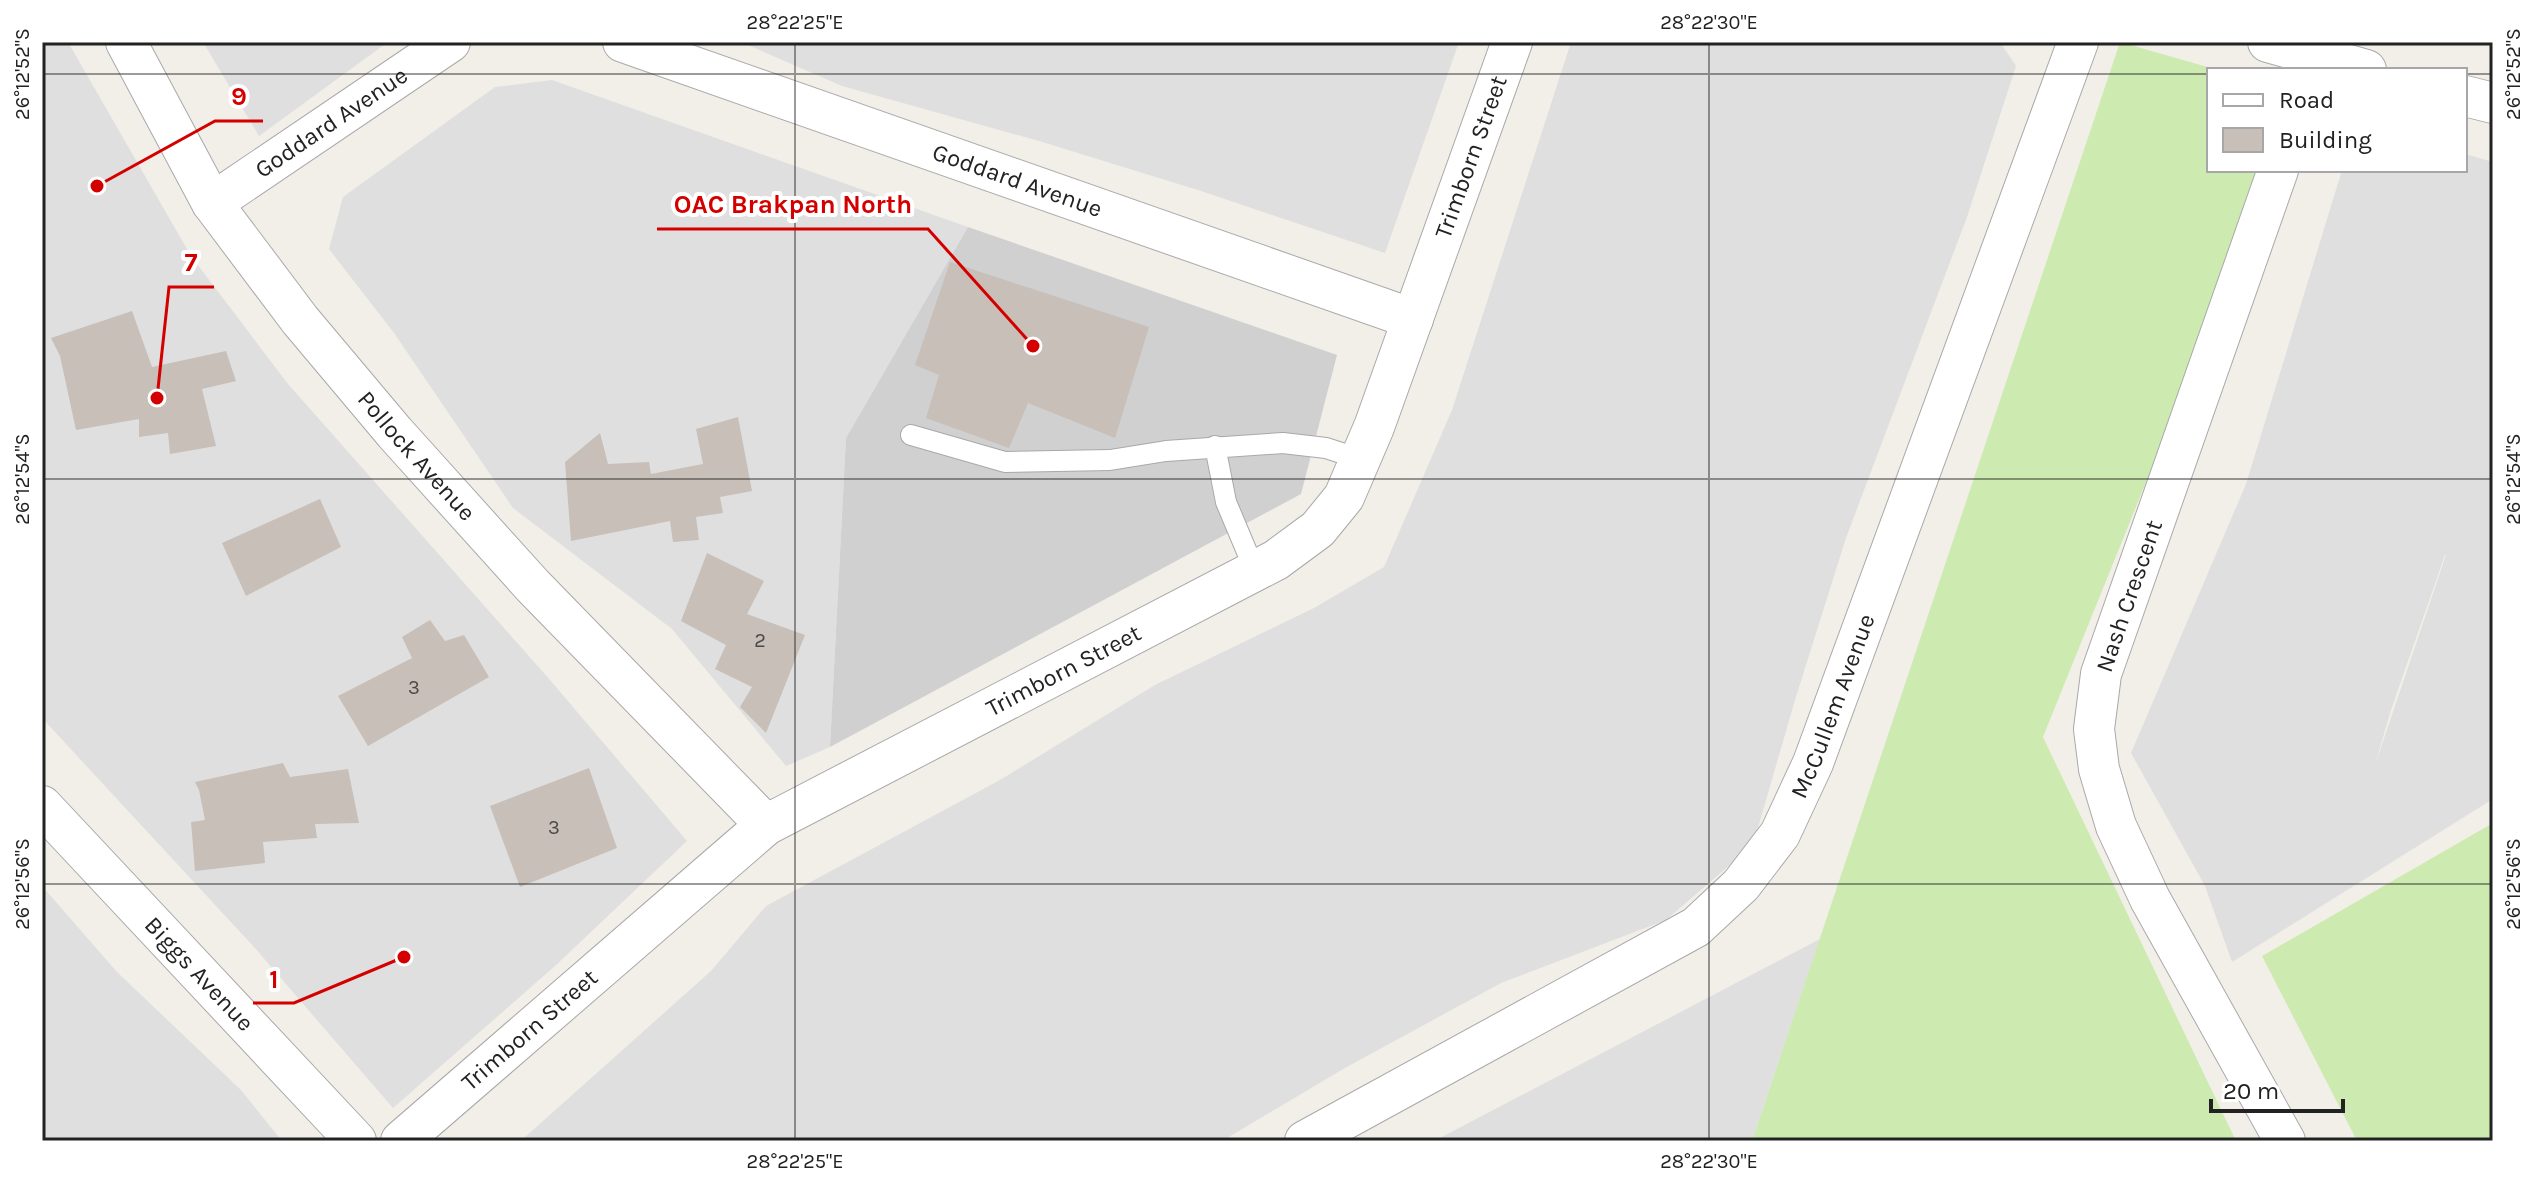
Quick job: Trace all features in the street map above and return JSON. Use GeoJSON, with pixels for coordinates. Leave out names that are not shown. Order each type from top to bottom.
{"type":"FeatureCollection","features":[{"type":"Feature","properties":{"kind":"street","name":"Pollock Avenue"},"geometry":{"type":"LineString","coordinates":[[126,42],[212,203],[300,320],[395,433],[533,586],[766,825]]}},
{"type":"Feature","properties":{"kind":"street","name":"Goddard Avenue"},"geometry":{"type":"LineString","coordinates":[[212,203],[450,42]]}},
{"type":"Feature","properties":{"kind":"street","name":"Goddard Avenue"},"geometry":{"type":"LineString","coordinates":[[623,42],[1413,319]]}},
{"type":"Feature","properties":{"kind":"street","name":"Trimborn Street"},"geometry":{"type":"LineString","coordinates":[[401,1141],[766,825],[1276,560],[1318,529],[1344,497],[1360,459],[1512,42]]}},
{"type":"Feature","properties":{"kind":"street","name":"McCullem Avenue"},"geometry":{"type":"LineString","coordinates":[[1305,1141],[1696,927],[1741,885],[1780,834],[1819,748],[2078,42]]}},
{"type":"Feature","properties":{"kind":"street"},"geometry":{"type":"LineString","coordinates":[[2268,42],[2359,68]]}},
{"type":"Feature","properties":{"kind":"street"},"geometry":{"type":"LineString","coordinates":[[2467,96],[2493,103]]}},
{"type":"Feature","properties":{"kind":"street","name":"Nash Crescent"},"geometry":{"type":"LineString","coordinates":[[2277,172],[2101,674],[2094,729],[2099,769],[2116,826],[2150,899],[2285,1141]]}},
{"type":"Feature","properties":{"kind":"street","name":"Biggs Avenue"},"geometry":{"type":"LineString","coordinates":[[42,806],[356,1141]]}},
{"type":"Feature","properties":{"kind":"lane"},"geometry":{"type":"LineString","coordinates":[[911,435],[1005,462],[1110,460],[1215,446],[1283,443],[1326,448],[1360,459]]}},
{"type":"Feature","properties":{"kind":"lane"},"geometry":{"type":"LineString","coordinates":[[1215,446],[1226,502],[1255,571]]}},
{"type":"Feature","properties":{"kind":"shaded area"},"geometry":{"type":"Polygon","coordinates":[[[42,42],[68,42],[191,256],[288,384],[550,680],[687,841],[555,966],[393,1108],[254,947],[42,718],[42,42]]]}},
{"type":"Feature","properties":{"kind":"shaded area"},"geometry":{"type":"Polygon","coordinates":[[[203,42],[388,42],[259,136],[203,42]]]}},
{"type":"Feature","properties":{"kind":"shaded area"},"geometry":{"type":"Polygon","coordinates":[[[741,42],[1459,42],[1385,253],[1039,141],[842,86],[741,42]]]}},
{"type":"Feature","properties":{"kind":"shaded area"},"geometry":{"type":"Polygon","coordinates":[[[1571,42],[2000,42],[2016,66],[1967,217],[1846,538],[1753,845],[1666,920],[1501,983],[1345,1068],[1222,1141],[523,1141],[711,971],[766,906],[1000,780],[1155,685],[1314,608],[1384,567],[1452,410],[1571,42]]]}},
{"type":"Feature","properties":{"kind":"shaded area"},"geometry":{"type":"Polygon","coordinates":[[[552,80],[968,227],[846,438],[830,747],[786,766],[672,629],[513,508],[394,333],[329,249],[343,197],[495,87],[552,80]]]}},
{"type":"Feature","properties":{"kind":"shaded area"},"geometry":{"type":"Polygon","coordinates":[[[2467,155],[2493,162],[2493,799],[2232,962],[2205,886],[2131,753],[2246,484],[2341,172],[2467,172],[2467,155]],[[2446,555],[2391,710],[2375,765],[2446,555]]]}},
{"type":"Feature","properties":{"kind":"shaded area"},"geometry":{"type":"Polygon","coordinates":[[[968,227],[1337,355],[1301,494],[830,747],[846,438],[968,227]]]}},
{"type":"Feature","properties":{"kind":"shaded area"},"geometry":{"type":"Polygon","coordinates":[[[42,886],[117,972],[241,1090],[282,1141],[42,1141],[42,886]]]}},
{"type":"Feature","properties":{"kind":"shaded area"},"geometry":{"type":"Polygon","coordinates":[[[1820,939],[1752,1141],[1434,1141],[1520,1096],[1820,939]]]}},
{"type":"Feature","properties":{"kind":"green space"},"geometry":{"type":"Polygon","coordinates":[[[2120,42],[2211,68],[2207,68],[2207,172],[2271,172],[2043,737],[2236,1141],[1752,1141],[2120,42]]]}},
{"type":"Feature","properties":{"kind":"green space"},"geometry":{"type":"Polygon","coordinates":[[[2493,823],[2493,1141],[2357,1141],[2262,956],[2493,823]]]}},
{"type":"Feature","properties":{"kind":"building"},"geometry":{"type":"Polygon","coordinates":[[[950,262],[1149,327],[1115,438],[1028,403],[1009,448],[926,418],[939,375],[915,365],[950,262]]]}},
{"type":"Feature","properties":{"kind":"building"},"geometry":{"type":"Polygon","coordinates":[[[132,311],[152,367],[226,351],[236,381],[202,389],[216,446],[170,454],[168,433],[139,437],[139,419],[76,430],[60,356],[51,338],[132,311]]]}},
{"type":"Feature","properties":{"kind":"building"},"geometry":{"type":"Polygon","coordinates":[[[738,417],[752,491],[720,497],[723,513],[696,517],[699,540],[673,542],[670,521],[571,541],[565,462],[600,433],[608,464],[649,462],[651,474],[703,464],[696,429],[738,417]]]}},
{"type":"Feature","properties":{"kind":"building"},"geometry":{"type":"Polygon","coordinates":[[[320,499],[341,547],[246,596],[222,543],[320,499]]]}},
{"type":"Feature","properties":{"kind":"building"},"geometry":{"type":"Polygon","coordinates":[[[707,553],[764,581],[747,614],[805,635],[766,733],[740,707],[752,687],[715,669],[726,645],[681,621],[707,553]]]}},
{"type":"Feature","properties":{"kind":"building"},"geometry":{"type":"Polygon","coordinates":[[[430,620],[445,641],[464,635],[489,677],[368,746],[338,696],[412,658],[402,637],[430,620]]]}},
{"type":"Feature","properties":{"kind":"building"},"geometry":{"type":"Polygon","coordinates":[[[283,763],[290,777],[348,769],[359,823],[315,824],[317,838],[263,842],[265,863],[195,871],[191,822],[205,820],[195,782],[283,763]]]}},
{"type":"Feature","properties":{"kind":"building"},"geometry":{"type":"Polygon","coordinates":[[[589,768],[617,848],[520,887],[490,806],[589,768]]]}},
{"type":"Feature","properties":{"kind":"place","name":"9"},"geometry":{"type":"Point","coordinates":[97,186]}},
{"type":"Feature","properties":{"kind":"place","name":"OAC Brakpan North"},"geometry":{"type":"Point","coordinates":[1033,346]}},
{"type":"Feature","properties":{"kind":"place","name":"7"},"geometry":{"type":"Point","coordinates":[157,398]}},
{"type":"Feature","properties":{"kind":"place","name":"1"},"geometry":{"type":"Point","coordinates":[404,957]}}]}
